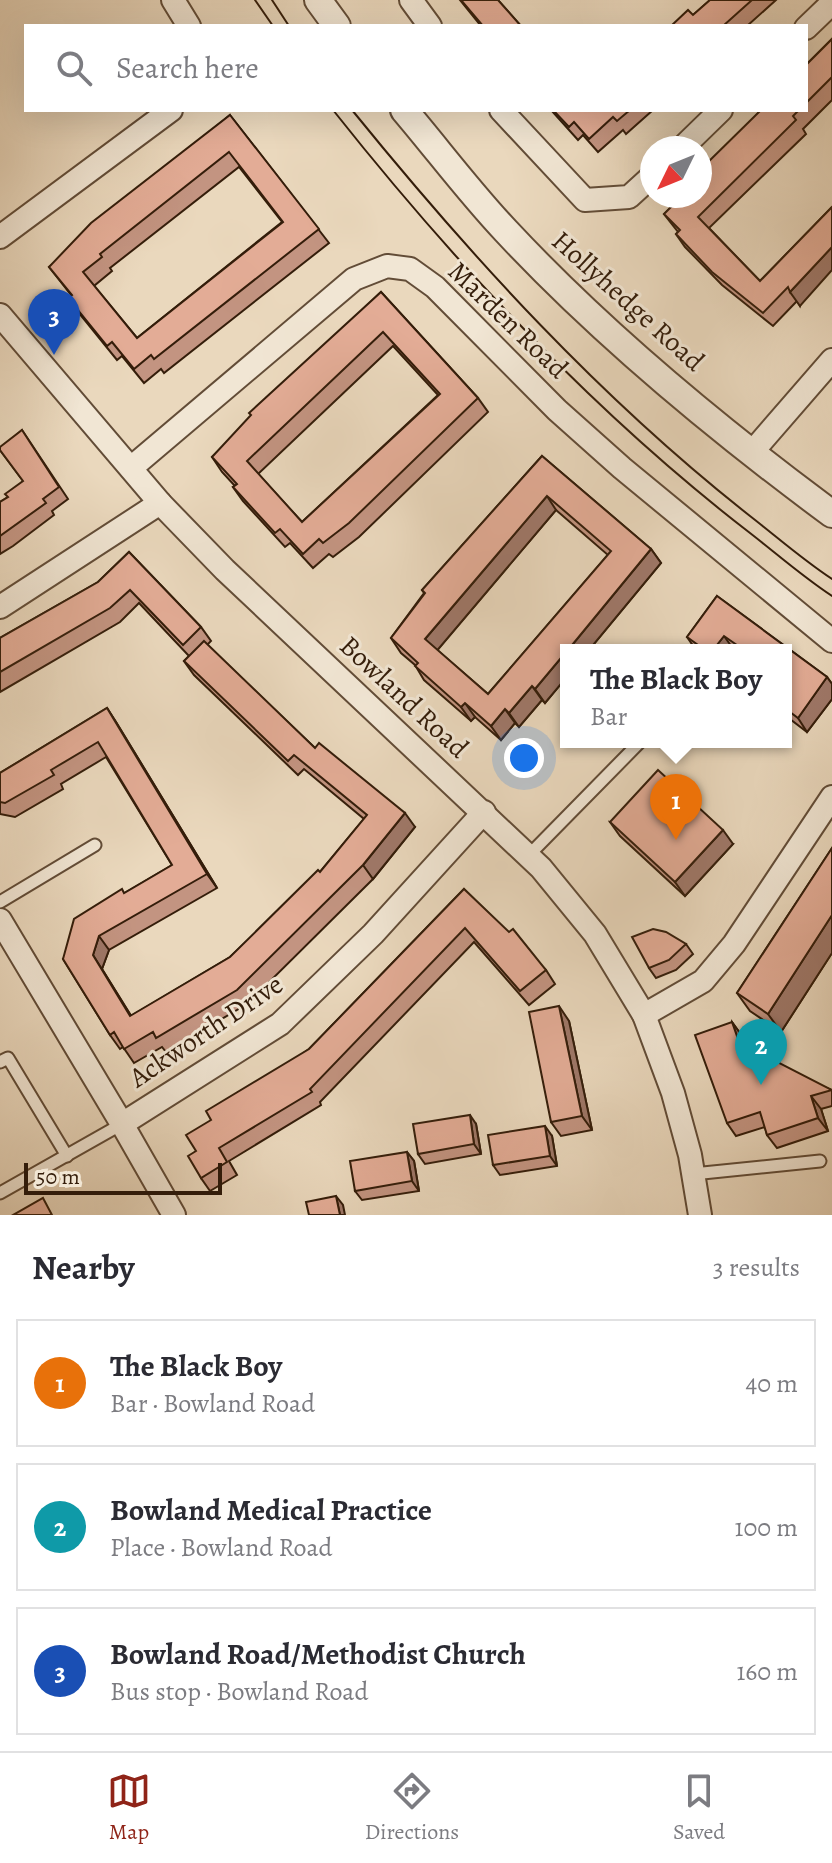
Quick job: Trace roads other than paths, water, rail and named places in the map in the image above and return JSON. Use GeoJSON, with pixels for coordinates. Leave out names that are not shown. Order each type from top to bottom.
{"type":"FeatureCollection","features":[{"type":"Feature","properties":{"kind":"street"},"geometry":{"type":"LineString","coordinates":[[173,0],[188,24]]}},
{"type":"Feature","properties":{"kind":"street"},"geometry":{"type":"LineString","coordinates":[[318,0],[336,24]]}},
{"type":"Feature","properties":{"kind":"street"},"geometry":{"type":"LineString","coordinates":[[411,0],[429,24]]}},
{"type":"Feature","properties":{"kind":"street"},"geometry":{"type":"LineString","coordinates":[[808,26],[832,3]]}},
{"type":"Feature","properties":{"kind":"street"},"geometry":{"type":"LineString","coordinates":[[0,237],[168,112]]}},
{"type":"Feature","properties":{"kind":"street","name":"Hollyhedge Road"},"geometry":{"type":"LineString","coordinates":[[406,112],[504,229],[559,285],[650,369],[832,514]]}},
{"type":"Feature","properties":{"kind":"street"},"geometry":{"type":"LineString","coordinates":[[503,112],[585,200],[629,197],[640,187]]}},
{"type":"Feature","properties":{"kind":"street"},"geometry":{"type":"LineString","coordinates":[[694,136],[719,112]]}},
{"type":"Feature","properties":{"kind":"street","name":"Marden Road"},"geometry":{"type":"LineString","coordinates":[[131,468],[354,279],[387,266],[410,269],[435,287],[557,410],[610,458],[832,641]]}},
{"type":"Feature","properties":{"kind":"street","name":"Bowland Road"},"geometry":{"type":"LineString","coordinates":[[0,315],[160,503],[225,570],[484,812],[528,856],[595,934],[644,1015],[673,1093],[700,1215]]}},
{"type":"Feature","properties":{"kind":"street"},"geometry":{"type":"LineString","coordinates":[[753,451],[832,360]]}},
{"type":"Feature","properties":{"kind":"street"},"geometry":{"type":"LineString","coordinates":[[0,607],[160,503]]}},
{"type":"Feature","properties":{"kind":"street"},"geometry":{"type":"LineString","coordinates":[[644,1015],[703,981],[734,944],[832,797]]}},
{"type":"Feature","properties":{"kind":"street","name":"Ackworth Drive"},"geometry":{"type":"LineString","coordinates":[[0,920],[122,1124],[280,1024],[373,934],[484,812]]}},
{"type":"Feature","properties":{"kind":"street"},"geometry":{"type":"LineString","coordinates":[[122,1124],[174,1215]]}},
{"type":"Feature","properties":{"kind":"lane"},"geometry":{"type":"LineString","coordinates":[[528,856],[634,748]]}},
{"type":"Feature","properties":{"kind":"lane"},"geometry":{"type":"LineString","coordinates":[[0,902],[95,845]]}},
{"type":"Feature","properties":{"kind":"lane"},"geometry":{"type":"LineString","coordinates":[[0,1062],[8,1058],[67,1156]]}},
{"type":"Feature","properties":{"kind":"lane"},"geometry":{"type":"LineString","coordinates":[[0,1193],[122,1124]]}},
{"type":"Feature","properties":{"kind":"lane"},"geometry":{"type":"LineString","coordinates":[[693,1174],[820,1161]]}},
{"type":"Feature","properties":{"kind":"tram line"},"geometry":{"type":"LineString","coordinates":[[255,0],[272,24]]}},
{"type":"Feature","properties":{"kind":"tram line"},"geometry":{"type":"LineString","coordinates":[[272,0],[288,24]]}},
{"type":"Feature","properties":{"kind":"tram line"},"geometry":{"type":"LineString","coordinates":[[335,112],[477,280],[582,387],[692,487],[832,596]]}},
{"type":"Feature","properties":{"kind":"tram line"},"geometry":{"type":"LineString","coordinates":[[354,112],[491,272],[590,375],[695,471],[832,579]]}},
{"type":"Feature","properties":{"kind":"place","name":"Bowland Road/Methodist Church"},"geometry":{"type":"Point","coordinates":[54,355]}},
{"type":"Feature","properties":{"kind":"place","name":"The Black Boy"},"geometry":{"type":"Point","coordinates":[676,840]}},
{"type":"Feature","properties":{"kind":"place","name":"Bowland Medical Practice"},"geometry":{"type":"Point","coordinates":[761,1085]}}]}
